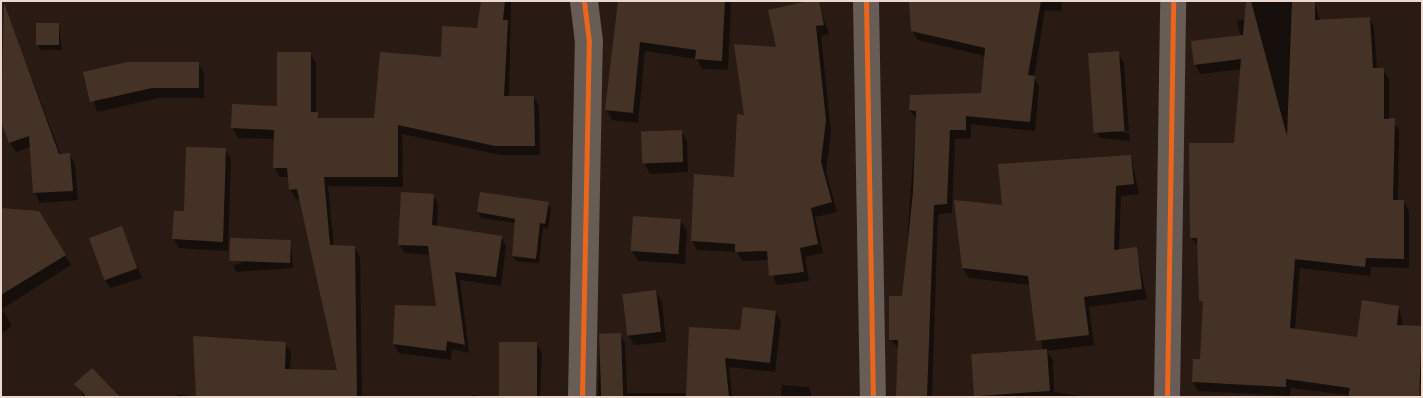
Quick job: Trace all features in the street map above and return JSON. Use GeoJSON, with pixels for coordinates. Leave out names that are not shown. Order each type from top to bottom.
{"type":"FeatureCollection","features":[{"type":"Feature","properties":{"kind":"street"},"geometry":{"type":"LineString","coordinates":[[582,397],[589,42],[584,1]]}},
{"type":"Feature","properties":{"kind":"street"},"geometry":{"type":"LineString","coordinates":[[866,1],[873,397]]}},
{"type":"Feature","properties":{"kind":"street"},"geometry":{"type":"LineString","coordinates":[[1167,397],[1173,1]]}},
{"type":"Feature","properties":{"kind":"building"},"geometry":{"type":"Polygon","coordinates":[[[481,1],[505,1],[503,20],[508,20],[504,96],[534,96],[535,146],[495,146],[398,125],[398,177],[324,177],[330,245],[355,246],[357,397],[196,397],[193,336],[286,342],[285,369],[337,370],[297,189],[289,190],[287,168],[273,168],[274,130],[231,128],[232,104],[277,106],[277,52],[311,52],[311,112],[318,112],[318,118],[374,118],[380,52],[441,57],[442,26],[477,28],[481,1]]]}},
{"type":"Feature","properties":{"kind":"building"},"geometry":{"type":"Polygon","coordinates":[[[618,1],[725,1],[722,61],[695,59],[696,50],[640,42],[633,113],[605,110],[618,1]]]}},
{"type":"Feature","properties":{"kind":"building"},"geometry":{"type":"Polygon","coordinates":[[[808,1],[819,1],[824,25],[816,26],[826,120],[821,162],[832,202],[811,208],[818,244],[800,248],[804,272],[769,276],[767,251],[735,252],[735,244],[691,241],[694,174],[734,177],[737,114],[744,115],[734,44],[776,47],[768,10],[808,1]]]}},
{"type":"Feature","properties":{"kind":"building"},"geometry":{"type":"Polygon","coordinates":[[[909,1],[1041,1],[1028,75],[1035,76],[1030,122],[966,116],[966,130],[950,130],[947,204],[934,205],[927,397],[896,397],[898,340],[889,340],[889,296],[902,296],[913,192],[916,111],[909,110],[910,95],[981,93],[985,48],[911,31],[909,1]]]}},
{"type":"Feature","properties":{"kind":"building"},"geometry":{"type":"Polygon","coordinates":[[[1246,1],[1251,1],[1287,136],[1292,1],[1315,1],[1315,20],[1370,17],[1373,68],[1384,68],[1384,119],[1395,118],[1393,200],[1404,200],[1404,259],[1366,258],[1365,267],[1295,259],[1290,328],[1357,337],[1362,300],[1399,306],[1397,325],[1422,326],[1419,397],[1348,397],[1350,388],[1286,379],[1286,387],[1192,382],[1193,359],[1200,359],[1203,301],[1199,301],[1197,238],[1190,238],[1189,143],[1234,143],[1241,59],[1194,65],[1191,41],[1243,35],[1246,1]]]}},
{"type":"Feature","properties":{"kind":"building"},"geometry":{"type":"Polygon","coordinates":[[[4,3],[59,154],[70,153],[73,191],[33,193],[29,136],[9,143],[1,122],[4,3]]]}},
{"type":"Feature","properties":{"kind":"building"},"geometry":{"type":"Polygon","coordinates":[[[36,23],[59,23],[59,45],[36,45],[36,23]]]}},
{"type":"Feature","properties":{"kind":"building"},"geometry":{"type":"Polygon","coordinates":[[[1119,51],[1125,131],[1094,133],[1088,53],[1119,51]]]}},
{"type":"Feature","properties":{"kind":"building"},"geometry":{"type":"Polygon","coordinates":[[[127,62],[199,62],[199,88],[152,88],[90,102],[83,72],[127,62]]]}},
{"type":"Feature","properties":{"kind":"building"},"geometry":{"type":"Polygon","coordinates":[[[682,130],[683,162],[642,163],[641,131],[682,130]]]}},
{"type":"Feature","properties":{"kind":"building"},"geometry":{"type":"Polygon","coordinates":[[[186,147],[226,148],[223,242],[172,239],[174,211],[184,211],[186,147]]]}},
{"type":"Feature","properties":{"kind":"building"},"geometry":{"type":"Polygon","coordinates":[[[1131,155],[1134,184],[1116,186],[1114,250],[1137,247],[1142,289],[1084,297],[1089,335],[1036,341],[1028,276],[962,268],[954,200],[1002,205],[998,164],[1131,155]]]}},
{"type":"Feature","properties":{"kind":"building"},"geometry":{"type":"Polygon","coordinates":[[[401,192],[434,194],[432,225],[502,236],[496,277],[455,272],[465,345],[447,341],[446,351],[393,344],[395,305],[436,306],[428,246],[398,245],[401,192]]]}},
{"type":"Feature","properties":{"kind":"building"},"geometry":{"type":"Polygon","coordinates":[[[480,192],[549,202],[545,224],[540,223],[536,259],[512,256],[515,219],[477,212],[480,192]]]}},
{"type":"Feature","properties":{"kind":"building"},"geometry":{"type":"Polygon","coordinates":[[[1,208],[39,211],[66,255],[1,295],[1,208]]]}},
{"type":"Feature","properties":{"kind":"building"},"geometry":{"type":"Polygon","coordinates":[[[633,216],[681,219],[678,254],[631,251],[633,216]]]}},
{"type":"Feature","properties":{"kind":"building"},"geometry":{"type":"Polygon","coordinates":[[[122,226],[137,268],[105,280],[89,238],[122,226]]]}},
{"type":"Feature","properties":{"kind":"building"},"geometry":{"type":"Polygon","coordinates":[[[230,238],[291,240],[290,263],[229,261],[230,238]]]}},
{"type":"Feature","properties":{"kind":"building"},"geometry":{"type":"Polygon","coordinates":[[[656,290],[661,332],[627,336],[622,294],[656,290]]]}},
{"type":"Feature","properties":{"kind":"building"},"geometry":{"type":"Polygon","coordinates":[[[743,307],[776,311],[770,363],[725,358],[729,397],[686,397],[689,327],[740,330],[743,307]]]}},
{"type":"Feature","properties":{"kind":"building"},"geometry":{"type":"Polygon","coordinates":[[[621,333],[623,397],[601,397],[599,334],[621,333]]]}},
{"type":"Feature","properties":{"kind":"building"},"geometry":{"type":"Polygon","coordinates":[[[499,342],[537,342],[537,397],[499,397],[499,342]]]}},
{"type":"Feature","properties":{"kind":"building"},"geometry":{"type":"Polygon","coordinates":[[[1047,349],[1050,391],[974,396],[971,354],[1047,349]]]}},
{"type":"Feature","properties":{"kind":"building"},"geometry":{"type":"Polygon","coordinates":[[[92,368],[120,397],[87,397],[74,384],[92,368]]]}},
{"type":"Feature","properties":{"kind":"cycle path"},"geometry":{"type":"LineString","coordinates":[[582,397],[589,42],[584,1]]}},
{"type":"Feature","properties":{"kind":"cycle path"},"geometry":{"type":"LineString","coordinates":[[866,1],[873,397]]}},
{"type":"Feature","properties":{"kind":"cycle path"},"geometry":{"type":"LineString","coordinates":[[1167,397],[1173,1]]}}]}
